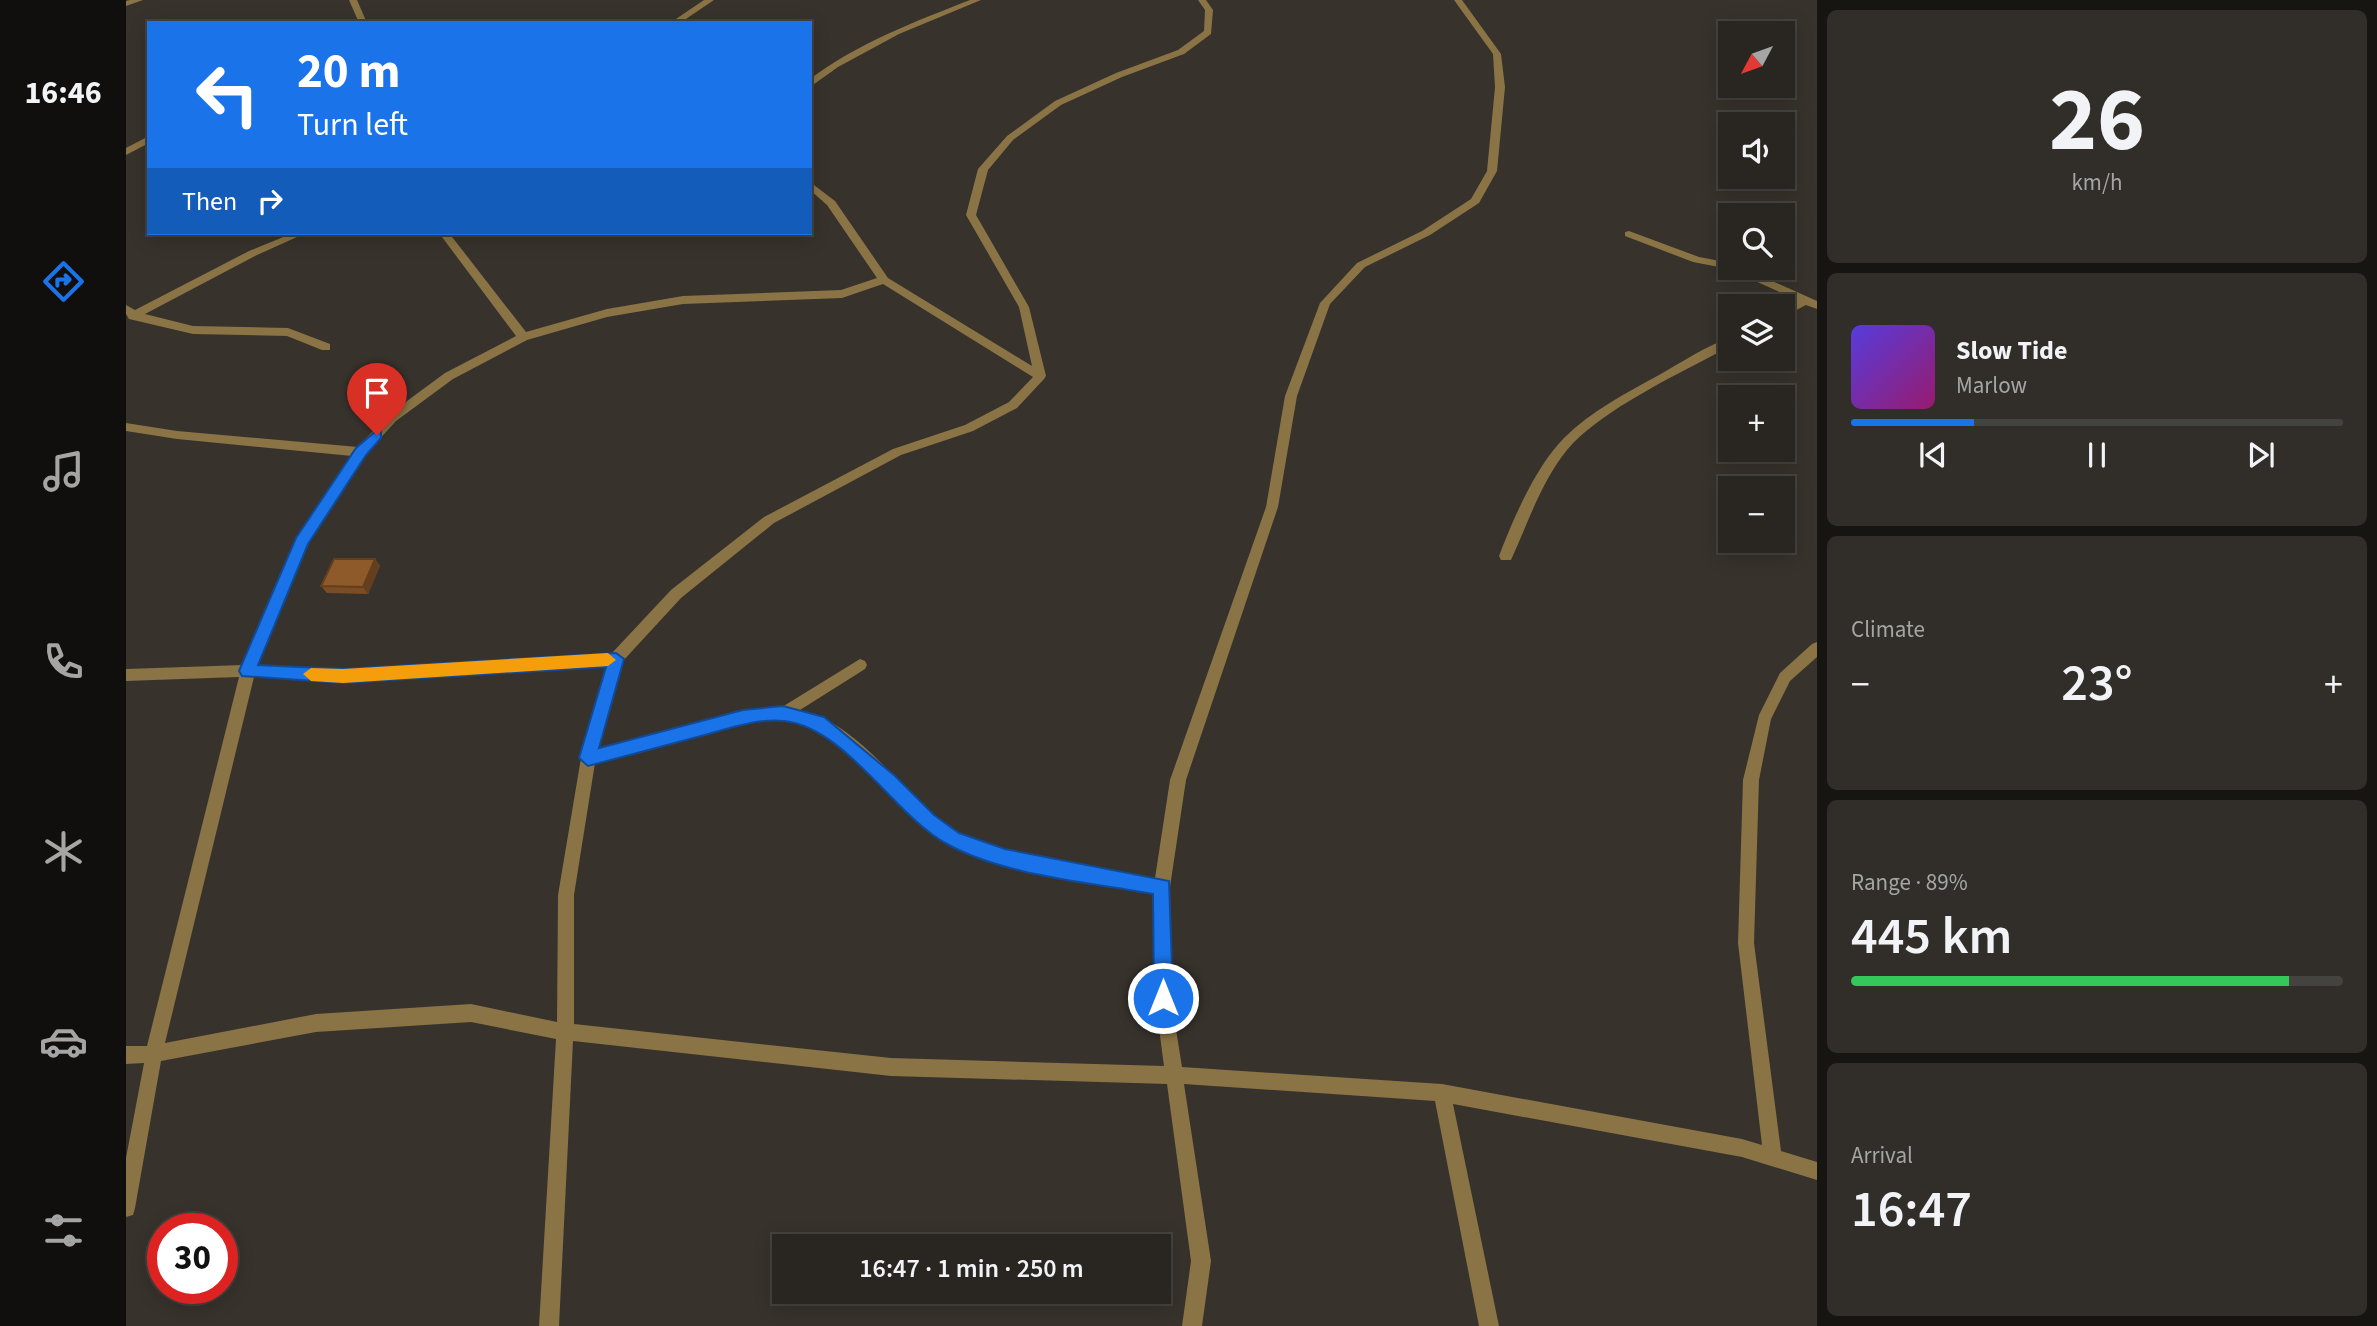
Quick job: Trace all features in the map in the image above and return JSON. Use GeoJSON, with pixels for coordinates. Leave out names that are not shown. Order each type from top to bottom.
{"type":"FeatureCollection","features":[{"type":"Feature","properties":{"kind":"street"},"geometry":{"type":"LineString","coordinates":[[126,4],[139,0]]}},
{"type":"Feature","properties":{"kind":"street"},"geometry":{"type":"LineString","coordinates":[[353,0],[362,21]]}},
{"type":"Feature","properties":{"kind":"street"},"geometry":{"type":"LineString","coordinates":[[677,21],[710,0]]}},
{"type":"Feature","properties":{"kind":"street"},"geometry":{"type":"LineString","coordinates":[[812,82],[835,65],[895,32],[977,0]]}},
{"type":"Feature","properties":{"kind":"street"},"geometry":{"type":"LineString","coordinates":[[1040,376],[1024,307],[971,215],[983,169],[1010,138],[1058,103],[1190,46],[1208,32],[1209,10],[1202,0]]}},
{"type":"Feature","properties":{"kind":"street"},"geometry":{"type":"LineString","coordinates":[[1192,1326],[1201,1261],[1163,998],[1162,887],[1178,780],[1272,507],[1290,396],[1325,303],[1361,265],[1426,233],[1475,201],[1492,171],[1500,87],[1497,54],[1458,0]]}},
{"type":"Feature","properties":{"kind":"street"},"geometry":{"type":"LineString","coordinates":[[126,152],[147,140]]}},
{"type":"Feature","properties":{"kind":"street"},"geometry":{"type":"LineString","coordinates":[[812,187],[831,203],[884,280],[1040,376]]}},
{"type":"Feature","properties":{"kind":"street"},"geometry":{"type":"LineString","coordinates":[[1629,234],[1697,260],[1718,264]]}},
{"type":"Feature","properties":{"kind":"street"},"geometry":{"type":"LineString","coordinates":[[129,315],[253,253],[296,235]]}},
{"type":"Feature","properties":{"kind":"street"},"geometry":{"type":"LineString","coordinates":[[446,235],[523,337]]}},
{"type":"Feature","properties":{"kind":"street"},"geometry":{"type":"LineString","coordinates":[[126,1209],[154,1054],[247,671],[301,542],[361,452],[392,418],[449,376],[523,337],[607,313],[683,300],[842,294],[884,280]]}},
{"type":"Feature","properties":{"kind":"street"},"geometry":{"type":"LineString","coordinates":[[1761,280],[1812,303]]}},
{"type":"Feature","properties":{"kind":"street"},"geometry":{"type":"LineString","coordinates":[[1795,309],[1812,303]]}},
{"type":"Feature","properties":{"kind":"street"},"geometry":{"type":"LineString","coordinates":[[129,315],[193,330],[288,332],[326,348]]}},
{"type":"Feature","properties":{"kind":"street"},"geometry":{"type":"LineString","coordinates":[[1506,556],[1515,527],[1568,440],[1660,378],[1718,348]]}},
{"type":"Feature","properties":{"kind":"street"},"geometry":{"type":"LineString","coordinates":[[548,1326],[565,1032],[566,895],[588,758],[616,659],[677,594],[769,520],[897,452],[969,428],[1013,405],[1040,376]]}},
{"type":"Feature","properties":{"kind":"street"},"geometry":{"type":"LineString","coordinates":[[126,427],[177,435],[361,452]]}},
{"type":"Feature","properties":{"kind":"street"},"geometry":{"type":"LineString","coordinates":[[1773,1158],[1746,943],[1751,780],[1764,719],[1785,677],[1817,648]]}},
{"type":"Feature","properties":{"kind":"street"},"geometry":{"type":"LineString","coordinates":[[126,676],[247,671],[343,676],[616,659]]}},
{"type":"Feature","properties":{"kind":"street"},"geometry":{"type":"LineString","coordinates":[[783,713],[860,665]]}},
{"type":"Feature","properties":{"kind":"street"},"geometry":{"type":"LineString","coordinates":[[588,758],[743,718],[783,713],[818,722],[889,781],[927,821],[954,839],[1005,858],[1162,887]]}},
{"type":"Feature","properties":{"kind":"street"},"geometry":{"type":"LineString","coordinates":[[126,1055],[154,1054],[316,1023],[471,1013],[565,1032],[891,1067],[1176,1075],[1441,1093],[1742,1148],[1817,1171]]}},
{"type":"Feature","properties":{"kind":"street"},"geometry":{"type":"LineString","coordinates":[[1441,1093],[1489,1326]]}},
{"type":"Feature","properties":{"kind":"building"},"geometry":{"type":"Polygon","coordinates":[[[334,559],[375,559],[363,587],[321,586],[334,559]]]}},
{"type":"Feature","properties":{"kind":"slow traffic"},"geometry":{"type":"LineString","coordinates":[[311,674],[343,676],[608,660]]}},
{"type":"Feature","properties":{"kind":"route"},"geometry":{"type":"LineString","coordinates":[[377,435],[361,452],[301,542],[247,671],[343,676],[616,659],[588,758],[743,718],[783,713],[818,722],[889,781],[927,821],[954,839],[1005,858],[1162,887],[1163,998]]}}]}
